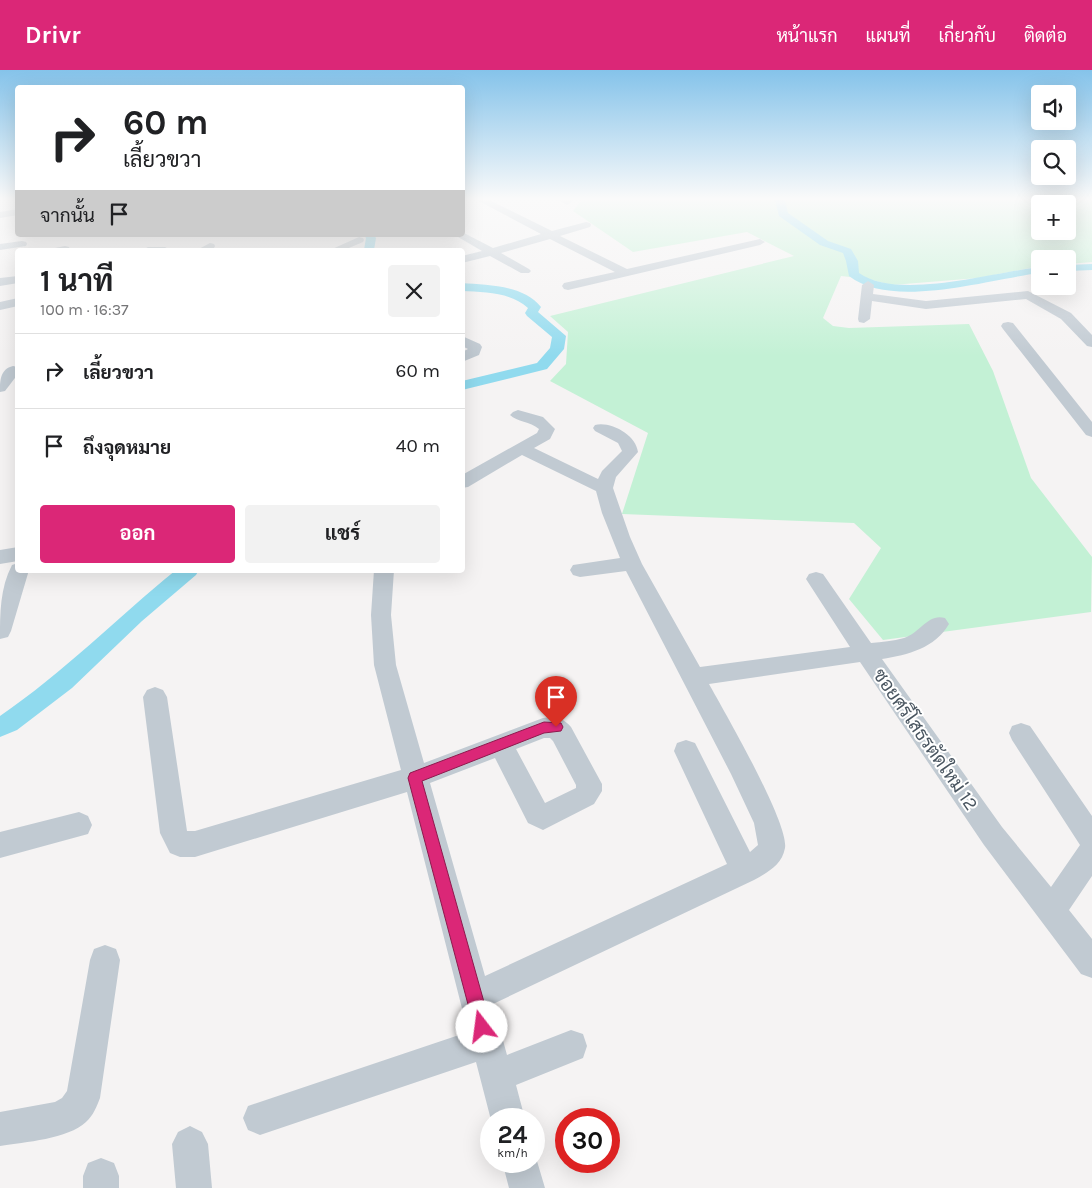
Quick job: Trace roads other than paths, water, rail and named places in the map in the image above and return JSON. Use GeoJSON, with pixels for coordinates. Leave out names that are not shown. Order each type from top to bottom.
{"type":"FeatureCollection","features":[{"type":"Feature","properties":{"kind":"street"},"geometry":{"type":"LineString","coordinates":[[465,259],[491,252]]}},
{"type":"Feature","properties":{"kind":"street"},"geometry":{"type":"LineString","coordinates":[[492,252],[526,271]]}},
{"type":"Feature","properties":{"kind":"street"},"geometry":{"type":"LineString","coordinates":[[584,252],[624,272]]}},
{"type":"Feature","properties":{"kind":"street"},"geometry":{"type":"LineString","coordinates":[[568,286],[714,252]]}},
{"type":"Feature","properties":{"kind":"street"},"geometry":{"type":"LineString","coordinates":[[0,282],[15,280]]}},
{"type":"Feature","properties":{"kind":"street"},"geometry":{"type":"LineString","coordinates":[[864,319],[868,284]]}},
{"type":"Feature","properties":{"kind":"street"},"geometry":{"type":"LineString","coordinates":[[867,297],[926,305],[1028,295],[1066,316],[1092,344]]}},
{"type":"Feature","properties":{"kind":"street"},"geometry":{"type":"LineString","coordinates":[[0,306],[15,303]]}},
{"type":"Feature","properties":{"kind":"street"},"geometry":{"type":"LineString","coordinates":[[1008,326],[1092,432]]}},
{"type":"Feature","properties":{"kind":"street"},"geometry":{"type":"LineString","coordinates":[[465,342],[475,347],[474,352],[465,356]]}},
{"type":"Feature","properties":{"kind":"street"},"geometry":{"type":"LineString","coordinates":[[0,388],[10,369]]}},
{"type":"Feature","properties":{"kind":"street"},"geometry":{"type":"LineString","coordinates":[[465,481],[520,448],[544,436],[548,429],[542,423],[532,417],[518,416]]}},
{"type":"Feature","properties":{"kind":"street"},"geometry":{"type":"LineString","coordinates":[[474,997],[744,870],[766,857],[773,844],[767,821],[694,677],[644,588],[614,519],[604,488],[608,475],[630,452],[630,446],[627,442],[601,428]]}},
{"type":"Feature","properties":{"kind":"street"},"geometry":{"type":"LineString","coordinates":[[520,448],[604,488]]}},
{"type":"Feature","properties":{"kind":"street"},"geometry":{"type":"LineString","coordinates":[[0,557],[15,554]]}},
{"type":"Feature","properties":{"kind":"street"},"geometry":{"type":"LineString","coordinates":[[580,570],[633,563]]}},
{"type":"Feature","properties":{"kind":"street"},"geometry":{"type":"LineString","coordinates":[[0,631],[18,573]]}},
{"type":"Feature","properties":{"kind":"street"},"geometry":{"type":"LineString","coordinates":[[384,573],[381,615],[385,665],[414,778],[505,1108]]}},
{"type":"Feature","properties":{"kind":"street"},"geometry":{"type":"LineString","coordinates":[[816,579],[866,653],[914,644],[927,637],[938,624]]}},
{"type":"Feature","properties":{"kind":"street","name":"ซอยศรีโสธรตัดใหม่ 12"},"geometry":{"type":"LineString","coordinates":[[694,677],[866,653],[992,836],[1092,963]]}},
{"type":"Feature","properties":{"kind":"street"},"geometry":{"type":"LineString","coordinates":[[155,697],[173,833],[180,844],[195,844],[414,778],[501,744]]}},
{"type":"Feature","properties":{"kind":"street"},"geometry":{"type":"LineString","coordinates":[[1020,733],[1092,839]]}},
{"type":"Feature","properties":{"kind":"street"},"geometry":{"type":"LineString","coordinates":[[686,751],[744,870]]}},
{"type":"Feature","properties":{"kind":"street"},"geometry":{"type":"LineString","coordinates":[[0,845],[78,824]]}},
{"type":"Feature","properties":{"kind":"street"},"geometry":{"type":"LineString","coordinates":[[1051,911],[1092,852]]}},
{"type":"Feature","properties":{"kind":"street"},"geometry":{"type":"LineString","coordinates":[[0,1129],[60,1118],[74,1110],[83,1098],[105,960]]}},
{"type":"Feature","properties":{"kind":"street"},"geometry":{"type":"LineString","coordinates":[[260,1118],[487,1042]]}},
{"type":"Feature","properties":{"kind":"street"},"geometry":{"type":"LineString","coordinates":[[496,1076],[571,1046]]}},
{"type":"Feature","properties":{"kind":"street"},"geometry":{"type":"LineString","coordinates":[[190,1144],[194,1188]]}},
{"type":"Feature","properties":{"kind":"street"},"geometry":{"type":"LineString","coordinates":[[523,1173],[527,1188]]}},
{"type":"Feature","properties":{"kind":"waterway"},"geometry":{"type":"LineString","coordinates":[[848,252],[852,261],[853,274],[870,284],[890,288],[933,287],[1031,271]]}},
{"type":"Feature","properties":{"kind":"waterway"},"geometry":{"type":"LineString","coordinates":[[1076,268],[1092,267]]}},
{"type":"Feature","properties":{"kind":"waterway"},"geometry":{"type":"LineString","coordinates":[[465,287],[501,291],[520,296],[535,307],[531,313],[559,336],[557,349],[542,366],[465,385]]}},
{"type":"Feature","properties":{"kind":"waterway"},"geometry":{"type":"LineString","coordinates":[[0,727],[9,723],[64,681],[135,615],[185,573]]}}]}
